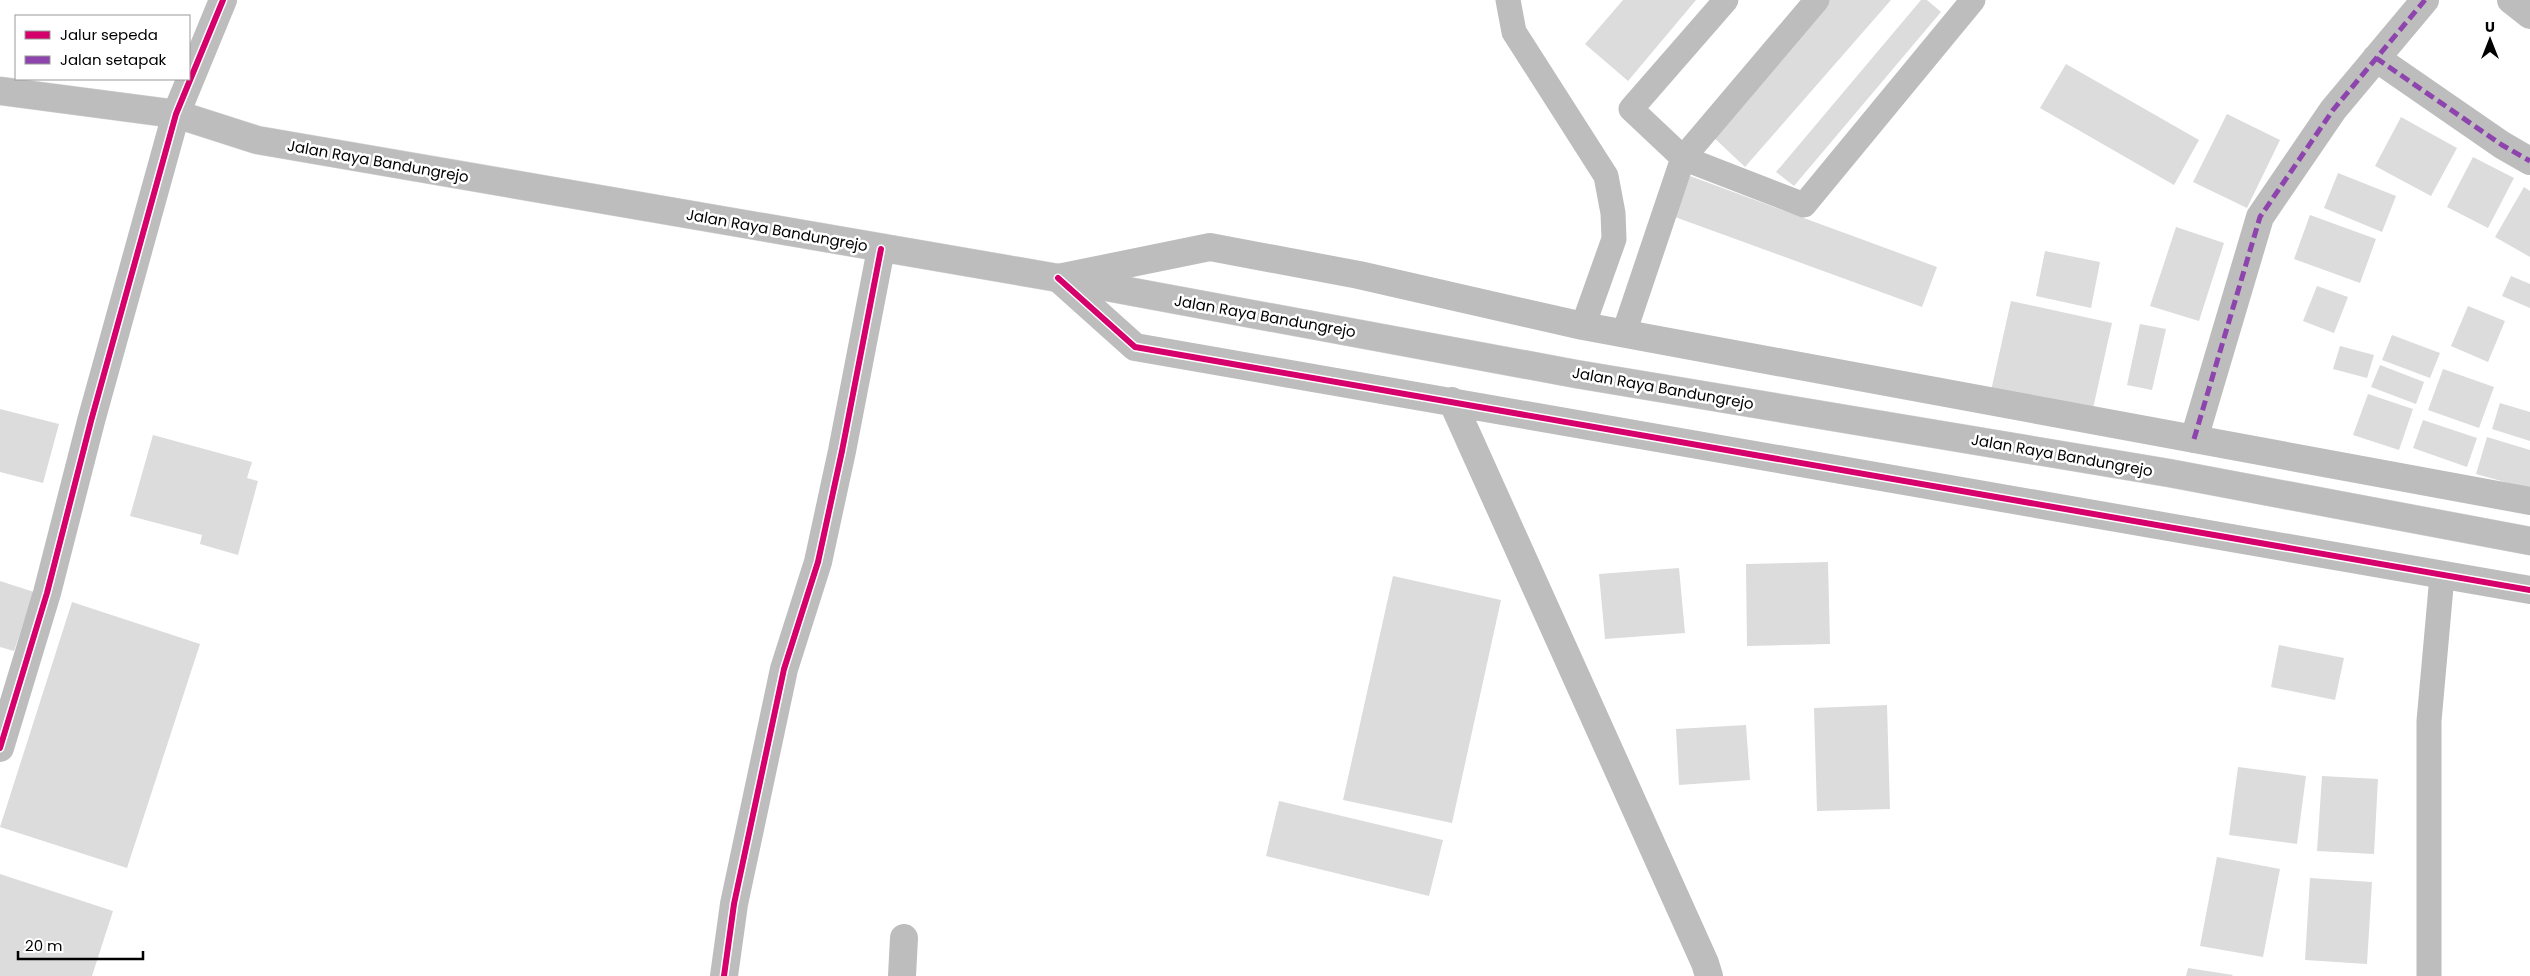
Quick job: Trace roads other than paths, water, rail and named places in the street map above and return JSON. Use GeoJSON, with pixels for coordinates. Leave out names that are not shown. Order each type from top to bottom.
{"type":"FeatureCollection","features":[{"type":"Feature","properties":{"kind":"street"},"geometry":{"type":"LineString","coordinates":[[190,79],[222,0]]}},
{"type":"Feature","properties":{"kind":"street"},"geometry":{"type":"LineString","coordinates":[[2194,439],[2260,217],[2333,110],[2425,0]]}},
{"type":"Feature","properties":{"kind":"street"},"geometry":{"type":"LineString","coordinates":[[2512,0],[2530,15]]}},
{"type":"Feature","properties":{"kind":"street"},"geometry":{"type":"LineString","coordinates":[[2376,58],[2502,145],[2530,161]]}},
{"type":"Feature","properties":{"kind":"street"},"geometry":{"type":"LineString","coordinates":[[0,748],[47,593],[91,421],[176,114],[190,80]]}},
{"type":"Feature","properties":{"kind":"street","name":"Jalan Raya Bandungrejo"},"geometry":{"type":"LineString","coordinates":[[0,91],[176,114],[257,140],[1058,278],[1576,374],[2169,473],[2530,541]]}},
{"type":"Feature","properties":{"kind":"street"},"geometry":{"type":"LineString","coordinates":[[1058,278],[1210,247],[1359,275],[1583,326],[2530,501]]}},
{"type":"Feature","properties":{"kind":"street"},"geometry":{"type":"LineString","coordinates":[[724,976],[734,904],[784,669],[818,562],[842,451],[881,249]]}},
{"type":"Feature","properties":{"kind":"street"},"geometry":{"type":"LineString","coordinates":[[1058,278],[1135,347],[2530,590]]}},
{"type":"Feature","properties":{"kind":"street"},"geometry":{"type":"LineString","coordinates":[[1452,401],[1706,963],[1709,976]]}},
{"type":"Feature","properties":{"kind":"street"},"geometry":{"type":"LineString","coordinates":[[902,976],[904,938]]}},
{"type":"Feature","properties":{"kind":"lane"},"geometry":{"type":"LineString","coordinates":[[1508,0],[1514,32],[1606,176],[1613,213],[1614,239],[1583,326]]}},
{"type":"Feature","properties":{"kind":"lane"},"geometry":{"type":"LineString","coordinates":[[1726,0],[1631,109],[1683,158],[1804,205],[1973,0]]}},
{"type":"Feature","properties":{"kind":"lane"},"geometry":{"type":"LineString","coordinates":[[1624,333],[1683,158],[1817,0]]}},
{"type":"Feature","properties":{"kind":"lane"},"geometry":{"type":"LineString","coordinates":[[2429,976],[2429,721],[2442,576]]}}]}
